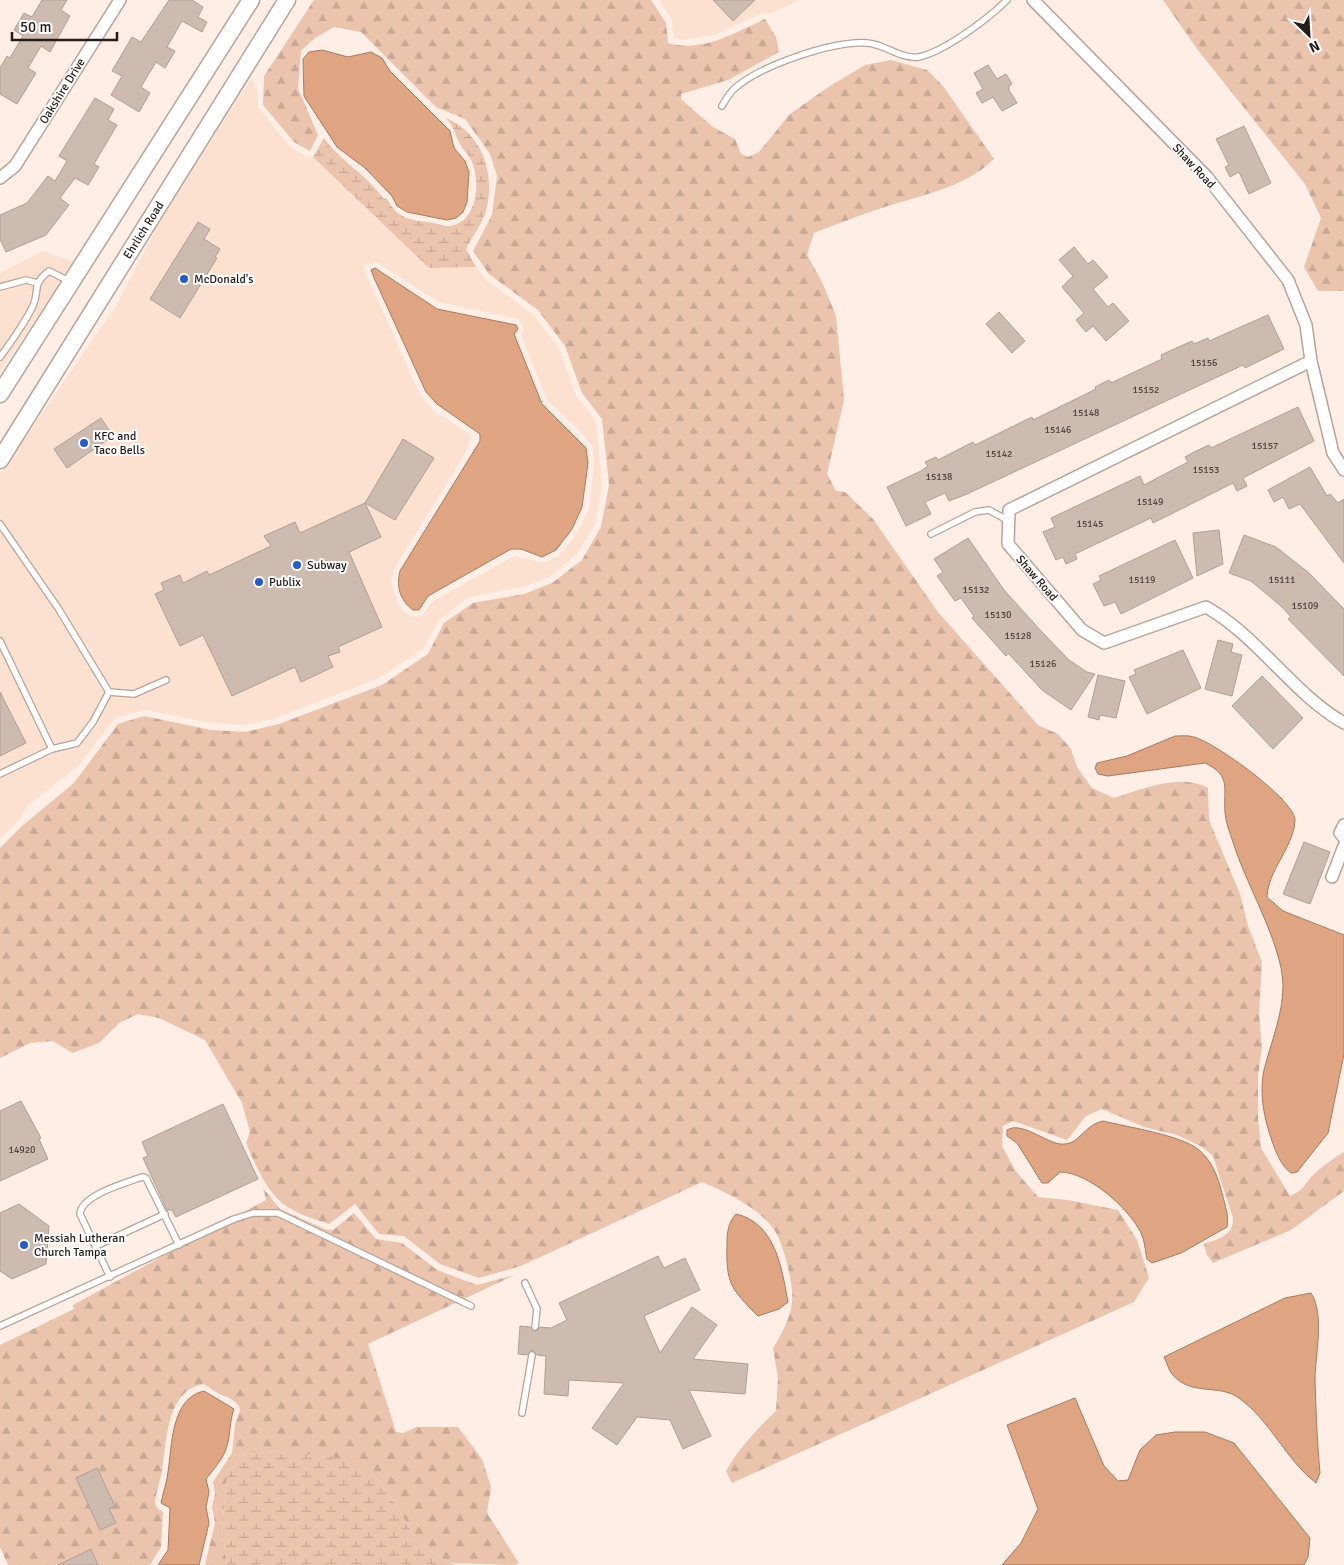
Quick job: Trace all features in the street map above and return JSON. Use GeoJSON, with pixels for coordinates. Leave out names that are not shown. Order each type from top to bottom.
{"type":"FeatureCollection","features":[{"type":"Feature","properties":{"kind":"main road"},"geometry":{"type":"LineString","coordinates":[[0,394],[251,0]]}},
{"type":"Feature","properties":{"kind":"main road","name":"Ehrlich Road"},"geometry":{"type":"LineString","coordinates":[[0,460],[287,0]]}},
{"type":"Feature","properties":{"kind":"street","name":"Oakshire Drive"},"geometry":{"type":"LineString","coordinates":[[0,178],[15,166],[120,0]]}},
{"type":"Feature","properties":{"kind":"street","name":"Shaw Road"},"geometry":{"type":"LineString","coordinates":[[1033,0],[1207,177],[1288,280],[1306,325],[1311,361],[1333,453],[1344,470]]}},
{"type":"Feature","properties":{"kind":"street"},"geometry":{"type":"LineString","coordinates":[[1009,521],[1010,510],[1311,361]]}},
{"type":"Feature","properties":{"kind":"street","name":"Shaw Road"},"geometry":{"type":"LineString","coordinates":[[1009,521],[1008,544],[1082,630],[1104,643],[1206,607],[1226,618],[1324,712],[1344,724]]}},
{"type":"Feature","properties":{"kind":"street"},"geometry":{"type":"LineString","coordinates":[[1344,825],[1340,833],[1344,838]]}},
{"type":"Feature","properties":{"kind":"street"},"geometry":{"type":"LineString","coordinates":[[1332,877],[1344,846]]}},
{"type":"Feature","properties":{"kind":"lane"},"geometry":{"type":"LineString","coordinates":[[722,106],[733,90],[745,81],[820,49],[847,43],[868,43],[880,45],[908,56],[926,54],[984,20],[1007,0]]}},
{"type":"Feature","properties":{"kind":"lane"},"geometry":{"type":"LineString","coordinates":[[0,357],[34,304],[37,283],[49,271],[71,282]]}},
{"type":"Feature","properties":{"kind":"lane"},"geometry":{"type":"LineString","coordinates":[[0,287],[26,280],[37,283]]}},
{"type":"Feature","properties":{"kind":"lane"},"geometry":{"type":"LineString","coordinates":[[931,534],[974,512],[989,510],[1009,521]]}},
{"type":"Feature","properties":{"kind":"lane"},"geometry":{"type":"LineString","coordinates":[[0,524],[58,608],[109,692]]}},
{"type":"Feature","properties":{"kind":"lane"},"geometry":{"type":"LineString","coordinates":[[0,642],[52,749]]}},
{"type":"Feature","properties":{"kind":"lane"},"geometry":{"type":"LineString","coordinates":[[109,692],[134,694],[166,680]]}},
{"type":"Feature","properties":{"kind":"lane"},"geometry":{"type":"LineString","coordinates":[[0,774],[52,749],[77,743],[93,722],[109,692]]}},
{"type":"Feature","properties":{"kind":"lane"},"geometry":{"type":"LineString","coordinates":[[110,1277],[80,1214],[84,1203],[93,1197],[142,1177],[150,1181],[179,1245]]}},
{"type":"Feature","properties":{"kind":"lane"},"geometry":{"type":"LineString","coordinates":[[0,1326],[253,1213],[278,1213],[472,1306]]}},
{"type":"Feature","properties":{"kind":"lane"},"geometry":{"type":"LineString","coordinates":[[96,1246],[165,1214]]}},
{"type":"Feature","properties":{"kind":"lane"},"geometry":{"type":"LineString","coordinates":[[525,1283],[537,1308],[535,1327]]}},
{"type":"Feature","properties":{"kind":"lane"},"geometry":{"type":"LineString","coordinates":[[522,1413],[532,1355]]}},
{"type":"Feature","properties":{"kind":"shaded area"},"geometry":{"type":"Polygon","coordinates":[[[659,0],[800,0],[769,14],[762,13],[714,35],[682,40],[674,38],[671,19],[659,0]]]}},
{"type":"Feature","properties":{"kind":"shaded area"},"geometry":{"type":"Polygon","coordinates":[[[322,50],[348,57],[371,52],[382,58],[390,71],[450,131],[454,148],[465,161],[469,172],[467,202],[463,212],[456,218],[447,220],[407,212],[397,206],[392,196],[365,168],[337,147],[304,96],[303,59],[309,52],[322,50]]]}},
{"type":"Feature","properties":{"kind":"shaded area"},"geometry":{"type":"Polygon","coordinates":[[[251,78],[257,89],[258,107],[289,146],[307,157],[313,157],[429,268],[476,267],[485,279],[534,315],[559,349],[576,395],[596,421],[602,484],[595,524],[577,554],[549,577],[522,587],[469,597],[439,620],[423,649],[379,678],[276,718],[244,725],[211,723],[145,710],[115,718],[79,765],[27,806],[21,818],[0,839],[0,474],[116,306],[159,223],[251,78]],[[376,262],[363,267],[420,395],[437,415],[443,416],[471,436],[466,452],[394,569],[391,582],[397,601],[402,610],[412,617],[422,616],[432,602],[514,556],[544,563],[561,554],[578,532],[589,509],[594,465],[593,448],[582,433],[547,400],[521,335],[524,329],[519,319],[439,302],[376,262]]]}},
{"type":"Feature","properties":{"kind":"shaded area"},"geometry":{"type":"Polygon","coordinates":[[[43,251],[74,262],[0,372],[0,273],[43,251]]]}},
{"type":"Feature","properties":{"kind":"shaded area"},"geometry":{"type":"Polygon","coordinates":[[[375,268],[437,309],[516,325],[518,329],[514,334],[542,404],[586,448],[588,463],[582,507],[572,529],[556,550],[542,557],[521,549],[511,549],[428,596],[419,610],[413,610],[400,593],[400,571],[480,441],[480,434],[437,404],[426,392],[375,280],[371,270],[375,268]]]}},
{"type":"Feature","properties":{"kind":"shaded area"},"geometry":{"type":"Polygon","coordinates":[[[1175,736],[1194,737],[1218,749],[1253,773],[1283,800],[1292,812],[1295,821],[1290,840],[1268,887],[1267,897],[1283,911],[1344,935],[1344,1054],[1328,1133],[1297,1172],[1291,1173],[1287,1170],[1277,1154],[1267,1124],[1262,1097],[1264,1070],[1281,1007],[1283,985],[1281,969],[1277,951],[1228,828],[1223,778],[1214,768],[1205,763],[1108,776],[1098,774],[1095,768],[1097,763],[1127,756],[1175,736]]]}},
{"type":"Feature","properties":{"kind":"shaded area"},"geometry":{"type":"Polygon","coordinates":[[[1103,1121],[1180,1140],[1204,1154],[1219,1181],[1226,1210],[1227,1227],[1181,1253],[1152,1263],[1147,1259],[1141,1233],[1135,1223],[1106,1193],[1083,1178],[1060,1172],[1048,1183],[1042,1183],[1017,1143],[1007,1136],[1007,1130],[1019,1128],[1060,1144],[1067,1144],[1077,1139],[1090,1127],[1103,1121]]]}},
{"type":"Feature","properties":{"kind":"shaded area"},"geometry":{"type":"Polygon","coordinates":[[[736,1214],[749,1219],[760,1227],[768,1237],[775,1249],[783,1276],[788,1302],[779,1309],[758,1316],[736,1291],[727,1268],[728,1228],[736,1214]]]}},
{"type":"Feature","properties":{"kind":"shaded area"},"geometry":{"type":"Polygon","coordinates":[[[1311,1293],[1318,1312],[1315,1380],[1320,1473],[1316,1483],[1295,1463],[1250,1407],[1231,1394],[1196,1388],[1179,1381],[1172,1374],[1164,1357],[1285,1298],[1311,1293]]]}},
{"type":"Feature","properties":{"kind":"shaded area"},"geometry":{"type":"Polygon","coordinates":[[[204,1391],[234,1409],[226,1449],[220,1461],[206,1479],[209,1492],[206,1507],[209,1523],[199,1565],[158,1565],[168,1550],[170,1508],[161,1503],[175,1424],[185,1403],[193,1395],[204,1391]]]}},
{"type":"Feature","properties":{"kind":"shaded area"},"geometry":{"type":"Polygon","coordinates":[[[1075,1398],[1104,1466],[1118,1481],[1128,1480],[1140,1450],[1156,1435],[1175,1432],[1205,1432],[1234,1443],[1310,1538],[1308,1557],[1304,1565],[1002,1565],[1021,1543],[1038,1509],[1007,1425],[1075,1398]]]}},
{"type":"Feature","properties":{"kind":"green space"},"geometry":{"type":"Polygon","coordinates":[[[314,0],[651,0],[666,23],[668,43],[680,45],[693,45],[718,40],[765,19],[776,37],[779,52],[728,80],[681,94],[681,99],[713,127],[735,139],[741,154],[748,157],[759,152],[790,114],[830,86],[865,65],[891,60],[927,70],[943,86],[994,159],[982,169],[955,184],[814,233],[807,255],[822,282],[836,316],[844,400],[827,474],[836,491],[845,492],[873,519],[938,612],[1038,725],[1058,734],[1071,749],[1077,767],[1092,788],[1114,798],[1173,782],[1197,784],[1208,788],[1209,820],[1240,894],[1248,926],[1262,962],[1259,1014],[1262,1047],[1258,1076],[1258,1118],[1261,1148],[1290,1196],[1300,1190],[1311,1177],[1331,1160],[1344,1152],[1344,1191],[1291,1230],[1213,1263],[1207,1255],[1204,1244],[1228,1233],[1233,1224],[1233,1218],[1213,1156],[1202,1147],[1177,1135],[1144,1127],[1102,1109],[1086,1116],[1067,1140],[1013,1121],[1003,1126],[1002,1146],[1015,1170],[1038,1197],[1068,1200],[1118,1210],[1137,1240],[1149,1278],[1134,1302],[732,1483],[726,1471],[749,1439],[776,1411],[778,1378],[773,1348],[788,1320],[792,1302],[790,1276],[785,1256],[775,1231],[761,1215],[742,1202],[702,1182],[521,1266],[479,1278],[440,1264],[404,1236],[379,1234],[355,1204],[329,1224],[298,1213],[282,1203],[270,1190],[257,1167],[246,1143],[250,1132],[242,1103],[205,1040],[159,1018],[138,1014],[119,1023],[99,1043],[72,1053],[53,1041],[30,1043],[0,1058],[0,848],[22,826],[74,783],[118,724],[144,716],[211,730],[245,732],[279,724],[382,685],[428,654],[444,623],[473,603],[524,594],[552,583],[582,560],[601,527],[609,485],[602,419],[582,393],[565,346],[538,310],[489,274],[473,251],[492,215],[497,176],[490,154],[465,119],[436,107],[361,32],[334,27],[315,38],[301,51],[298,88],[318,135],[310,151],[294,142],[263,105],[264,76],[314,0]]]}},
{"type":"Feature","properties":{"kind":"green space"},"geometry":{"type":"Polygon","coordinates":[[[1163,0],[1344,0],[1344,291],[1318,291],[1304,267],[1321,218],[1305,184],[1197,49],[1163,0]]]}},
{"type":"Feature","properties":{"kind":"green space"},"geometry":{"type":"Polygon","coordinates":[[[446,118],[469,134],[477,144],[487,169],[489,197],[486,211],[466,249],[476,267],[429,268],[313,157],[324,138],[383,198],[387,199],[399,214],[414,220],[450,226],[459,223],[472,209],[475,199],[476,179],[471,160],[446,118]]]}},
{"type":"Feature","properties":{"kind":"green space"},"geometry":{"type":"Polygon","coordinates":[[[263,1188],[280,1209],[327,1230],[333,1230],[354,1213],[376,1239],[402,1243],[437,1270],[477,1285],[515,1275],[368,1344],[396,1432],[403,1433],[417,1427],[458,1427],[482,1459],[491,1487],[487,1513],[519,1563],[514,1565],[449,1563],[418,1542],[396,1505],[372,1472],[275,1451],[240,1455],[227,1478],[222,1529],[227,1565],[205,1565],[215,1523],[212,1507],[215,1494],[213,1482],[232,1453],[235,1425],[240,1410],[239,1406],[230,1398],[219,1394],[204,1384],[191,1388],[182,1396],[175,1406],[171,1418],[155,1502],[157,1508],[163,1512],[161,1547],[150,1565],[8,1565],[0,1547],[0,1345],[74,1309],[73,1305],[266,1200],[263,1188]]]}},
{"type":"Feature","properties":{"kind":"green space"},"geometry":{"type":"Polygon","coordinates":[[[275,1451],[331,1456],[372,1472],[396,1505],[418,1542],[449,1563],[456,1565],[227,1565],[222,1529],[227,1478],[240,1455],[275,1451]]]}},
{"type":"Feature","properties":{"kind":"building"},"geometry":{"type":"Polygon","coordinates":[[[42,0],[67,0],[61,10],[70,16],[50,52],[41,46],[28,68],[36,73],[17,104],[0,94],[0,68],[7,56],[10,58],[23,36],[14,30],[24,13],[32,17],[42,0]]]}},
{"type":"Feature","properties":{"kind":"building"},"geometry":{"type":"Polygon","coordinates":[[[169,0],[192,0],[203,7],[198,17],[207,22],[202,32],[182,21],[167,47],[175,51],[165,68],[156,62],[141,87],[150,93],[139,112],[111,95],[122,76],[112,71],[132,37],[141,42],[169,0]]]}},
{"type":"Feature","properties":{"kind":"building"},"geometry":{"type":"Polygon","coordinates":[[[713,0],[755,0],[733,21],[713,0]]]}},
{"type":"Feature","properties":{"kind":"building"},"geometry":{"type":"Polygon","coordinates":[[[988,65],[997,79],[1006,74],[1012,84],[1009,86],[1009,90],[1017,103],[1002,111],[993,97],[982,103],[976,93],[983,89],[974,73],[988,65]]]}},
{"type":"Feature","properties":{"kind":"building"},"geometry":{"type":"Polygon","coordinates":[[[95,98],[114,109],[108,120],[117,125],[94,164],[99,167],[88,185],[75,178],[60,198],[69,205],[46,235],[6,252],[0,239],[0,215],[27,203],[48,176],[55,181],[67,161],[59,156],[95,98]]]}},
{"type":"Feature","properties":{"kind":"building"},"geometry":{"type":"Polygon","coordinates":[[[1244,126],[1271,183],[1249,194],[1239,172],[1230,177],[1225,167],[1229,165],[1216,139],[1244,126]]]}},
{"type":"Feature","properties":{"kind":"building","name":"McDonald's"},"geometry":{"type":"Polygon","coordinates":[[[198,222],[210,229],[204,239],[220,249],[215,257],[217,258],[180,318],[150,299],[198,222]]]}},
{"type":"Feature","properties":{"kind":"building"},"geometry":{"type":"Polygon","coordinates":[[[1074,247],[1088,264],[1093,260],[1108,277],[1093,289],[1108,307],[1113,303],[1129,321],[1106,341],[1093,326],[1086,332],[1076,320],[1084,313],[1062,287],[1073,276],[1059,260],[1074,247]]]}},
{"type":"Feature","properties":{"kind":"building"},"geometry":{"type":"Polygon","coordinates":[[[999,312],[1025,341],[1012,353],[986,324],[999,312]]]}},
{"type":"Feature","properties":{"kind":"building"},"geometry":{"type":"Polygon","coordinates":[[[1268,315],[1284,349],[1245,368],[1243,365],[967,494],[949,501],[945,493],[925,502],[931,514],[906,526],[887,487],[921,471],[928,466],[925,462],[936,457],[938,460],[973,442],[975,445],[1032,417],[1033,420],[1096,389],[1095,387],[1109,380],[1111,383],[1162,359],[1161,355],[1192,341],[1194,344],[1208,338],[1209,341],[1268,315]]]}},
{"type":"Feature","properties":{"kind":"building"},"geometry":{"type":"Polygon","coordinates":[[[1298,407],[1314,441],[1243,478],[1247,486],[1237,491],[1233,483],[1153,523],[1151,518],[1075,554],[1077,559],[1066,564],[1063,557],[1056,560],[1043,532],[1055,527],[1051,518],[1140,476],[1144,485],[1188,462],[1185,457],[1194,452],[1209,445],[1211,448],[1298,407]]]}},
{"type":"Feature","properties":{"kind":"building","name":"KFC and Taco Bells"},"geometry":{"type":"Polygon","coordinates":[[[101,418],[113,436],[67,468],[54,449],[101,418]]]}},
{"type":"Feature","properties":{"kind":"building"},"geometry":{"type":"Polygon","coordinates":[[[403,439],[434,458],[395,520],[365,503],[403,439]]]}},
{"type":"Feature","properties":{"kind":"building"},"geometry":{"type":"Polygon","coordinates":[[[1310,467],[1327,496],[1330,494],[1338,503],[1344,499],[1344,563],[1300,504],[1289,509],[1283,497],[1274,502],[1268,490],[1310,467]]]}},
{"type":"Feature","properties":{"kind":"building"},"geometry":{"type":"Polygon","coordinates":[[[365,503],[381,537],[349,552],[382,627],[338,647],[340,652],[328,656],[333,667],[301,682],[295,667],[232,696],[203,635],[180,646],[155,594],[164,590],[161,583],[180,575],[183,583],[207,571],[209,575],[271,546],[264,536],[295,522],[300,533],[365,503]]]}},
{"type":"Feature","properties":{"kind":"building"},"geometry":{"type":"Polygon","coordinates":[[[1219,530],[1223,564],[1197,576],[1193,533],[1219,530]]]}},
{"type":"Feature","properties":{"kind":"building"},"geometry":{"type":"Polygon","coordinates":[[[1244,535],[1276,547],[1309,573],[1344,609],[1344,676],[1288,619],[1291,617],[1281,606],[1251,581],[1229,573],[1244,535]]]}},
{"type":"Feature","properties":{"kind":"building"},"geometry":{"type":"Polygon","coordinates":[[[968,538],[1004,590],[1042,632],[1069,660],[1087,672],[1095,674],[1071,710],[1042,690],[1008,653],[1006,656],[972,618],[974,616],[961,598],[955,601],[937,576],[943,572],[934,559],[968,538]]]}},
{"type":"Feature","properties":{"kind":"building"},"geometry":{"type":"Polygon","coordinates":[[[1175,540],[1193,578],[1121,614],[1115,602],[1104,606],[1093,584],[1101,580],[1099,576],[1175,540]]]}},
{"type":"Feature","properties":{"kind":"building"},"geometry":{"type":"Polygon","coordinates":[[[1218,640],[1233,644],[1231,652],[1242,655],[1232,696],[1205,689],[1218,640]]]}},
{"type":"Feature","properties":{"kind":"building"},"geometry":{"type":"Polygon","coordinates":[[[1183,650],[1201,688],[1147,714],[1129,677],[1136,674],[1134,670],[1183,650]]]}},
{"type":"Feature","properties":{"kind":"building"},"geometry":{"type":"Polygon","coordinates":[[[1098,675],[1125,681],[1116,718],[1100,715],[1099,720],[1088,717],[1098,675]]]}},
{"type":"Feature","properties":{"kind":"building"},"geometry":{"type":"Polygon","coordinates":[[[1262,676],[1303,718],[1273,749],[1232,706],[1262,676]]]}},
{"type":"Feature","properties":{"kind":"building"},"geometry":{"type":"Polygon","coordinates":[[[0,692],[26,743],[0,756],[0,692]]]}},
{"type":"Feature","properties":{"kind":"building"},"geometry":{"type":"Polygon","coordinates":[[[1304,842],[1330,852],[1310,904],[1283,894],[1304,842]]]}},
{"type":"Feature","properties":{"kind":"building"},"geometry":{"type":"Polygon","coordinates":[[[21,1101],[41,1138],[39,1139],[48,1159],[0,1181],[0,1111],[21,1101]]]}},
{"type":"Feature","properties":{"kind":"building"},"geometry":{"type":"Polygon","coordinates":[[[223,1104],[258,1179],[176,1217],[172,1210],[167,1210],[143,1158],[148,1156],[142,1142],[223,1104]]]}},
{"type":"Feature","properties":{"kind":"building","name":"Messiah Lutheran Church Tampa"},"geometry":{"type":"Polygon","coordinates":[[[19,1204],[49,1226],[46,1264],[12,1279],[0,1271],[0,1213],[19,1204]]]}},
{"type":"Feature","properties":{"kind":"building"},"geometry":{"type":"Polygon","coordinates":[[[658,1256],[664,1268],[685,1258],[700,1290],[644,1316],[660,1353],[692,1307],[717,1325],[693,1359],[748,1364],[745,1394],[689,1390],[711,1436],[683,1449],[670,1420],[637,1417],[617,1445],[592,1428],[624,1383],[569,1380],[568,1396],[544,1394],[546,1356],[537,1355],[532,1350],[527,1355],[518,1354],[520,1326],[530,1327],[535,1332],[540,1327],[551,1328],[567,1320],[559,1303],[658,1256]]]}},
{"type":"Feature","properties":{"kind":"building"},"geometry":{"type":"Polygon","coordinates":[[[97,1468],[115,1506],[109,1509],[116,1523],[100,1530],[76,1478],[97,1468]]]}},
{"type":"Feature","properties":{"kind":"building"},"geometry":{"type":"Polygon","coordinates":[[[91,1549],[98,1565],[58,1565],[91,1549]]]}},
{"type":"Feature","properties":{"kind":"place","name":"McDonald's"},"geometry":{"type":"Point","coordinates":[184,279]}},
{"type":"Feature","properties":{"kind":"place","name":"KFC and Taco Bells"},"geometry":{"type":"Point","coordinates":[84,443]}},
{"type":"Feature","properties":{"kind":"place","name":"Subway"},"geometry":{"type":"Point","coordinates":[297,565]}},
{"type":"Feature","properties":{"kind":"place","name":"Publix"},"geometry":{"type":"Point","coordinates":[259,582]}},
{"type":"Feature","properties":{"kind":"place","name":"Messiah Lutheran Church Tampa"},"geometry":{"type":"Point","coordinates":[24,1245]}}]}
